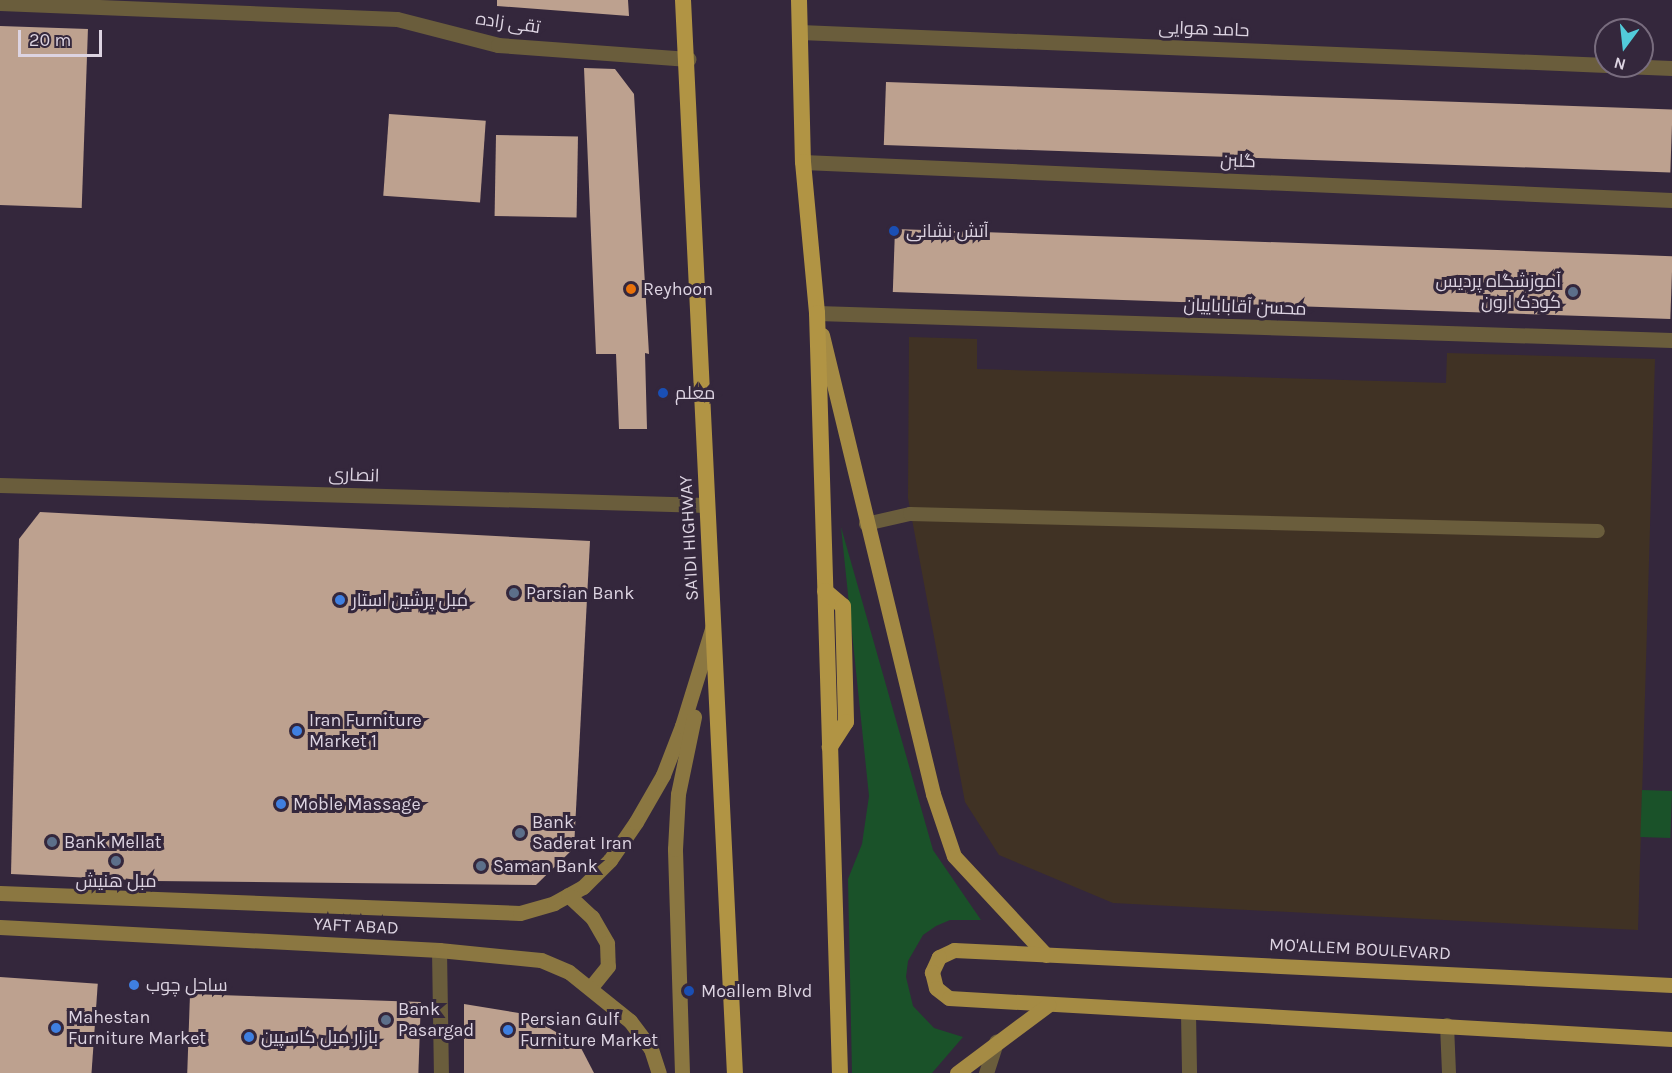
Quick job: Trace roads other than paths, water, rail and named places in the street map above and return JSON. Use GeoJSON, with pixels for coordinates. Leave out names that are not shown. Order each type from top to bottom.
{"type":"FeatureCollection","features":[{"type":"Feature","properties":{"kind":"highway","name":"SA'IDI HIGHWAY"},"geometry":{"type":"LineString","coordinates":[[683,0],[688,59],[706,505],[735,1073]]}},
{"type":"Feature","properties":{"kind":"highway"},"geometry":{"type":"LineString","coordinates":[[799,0],[803,162],[817,313],[840,1073]]}},
{"type":"Feature","properties":{"kind":"main road"},"geometry":{"type":"LineString","coordinates":[[817,313],[866,524],[933,794],[954,856],[1046,955]]}},
{"type":"Feature","properties":{"kind":"main road"},"geometry":{"type":"LineString","coordinates":[[0,893],[520,913],[568,895],[582,887],[610,860],[663,775],[682,726],[713,623]]}},
{"type":"Feature","properties":{"kind":"main road"},"geometry":{"type":"LineString","coordinates":[[681,1073],[675,849],[678,794],[713,623]]}},
{"type":"Feature","properties":{"kind":"main road"},"geometry":{"type":"LineString","coordinates":[[568,895],[592,917],[607,943],[608,966],[591,987]]}},
{"type":"Feature","properties":{"kind":"main road","name":"YAFT ABAD"},"geometry":{"type":"LineString","coordinates":[[0,927],[439,950],[541,960],[591,987],[630,1021],[651,1049],[659,1073]]}},
{"type":"Feature","properties":{"kind":"main road","name":"MO'ALLEM BOULEVARD"},"geometry":{"type":"LineString","coordinates":[[1048,1005],[949,998],[936,988],[932,972],[939,957],[954,950],[1672,985]]}},
{"type":"Feature","properties":{"kind":"main road"},"geometry":{"type":"LineString","coordinates":[[957,1073],[1048,1005],[1672,1039]]}},
{"type":"Feature","properties":{"kind":"street","name":"تقی زاده"},"geometry":{"type":"LineString","coordinates":[[0,3],[397,19],[498,45],[688,59]]}},
{"type":"Feature","properties":{"kind":"street","name":"حامد هوایی"},"geometry":{"type":"LineString","coordinates":[[800,32],[1594,65]]}},
{"type":"Feature","properties":{"kind":"street"},"geometry":{"type":"LineString","coordinates":[[1654,67],[1672,68]]}},
{"type":"Feature","properties":{"kind":"street","name":"گلبن"},"geometry":{"type":"LineString","coordinates":[[803,162],[1672,200]]}},
{"type":"Feature","properties":{"kind":"street","name":"محسن آقاباباییان"},"geometry":{"type":"LineString","coordinates":[[817,313],[1672,340]]}},
{"type":"Feature","properties":{"kind":"street","name":"انصاری"},"geometry":{"type":"LineString","coordinates":[[0,485],[706,505]]}},
{"type":"Feature","properties":{"kind":"street"},"geometry":{"type":"LineString","coordinates":[[439,950],[441,1073]]}},
{"type":"Feature","properties":{"kind":"street"},"geometry":{"type":"LineString","coordinates":[[1188,1012],[1189,1073]]}},
{"type":"Feature","properties":{"kind":"street"},"geometry":{"type":"LineString","coordinates":[[986,1073],[996,1042]]}},
{"type":"Feature","properties":{"kind":"lane"},"geometry":{"type":"LineString","coordinates":[[866,524],[910,514],[1598,531]]}},
{"type":"Feature","properties":{"kind":"lane"},"geometry":{"type":"LineString","coordinates":[[1448,1025],[1449,1073]]}},
{"type":"Feature","properties":{"kind":"place","name":"آتش نشانی"},"geometry":{"type":"Point","coordinates":[894,231]}},
{"type":"Feature","properties":{"kind":"place","name":"Reyhoon"},"geometry":{"type":"Point","coordinates":[631,289]}},
{"type":"Feature","properties":{"kind":"place","name":"آموزشگاه پردیس کودک ارون"},"geometry":{"type":"Point","coordinates":[1573,292]}},
{"type":"Feature","properties":{"kind":"place","name":"معلم"},"geometry":{"type":"Point","coordinates":[663,393]}},
{"type":"Feature","properties":{"kind":"place","name":"Parsian Bank"},"geometry":{"type":"Point","coordinates":[514,593]}},
{"type":"Feature","properties":{"kind":"place","name":"مبل پرشین استار"},"geometry":{"type":"Point","coordinates":[340,600]}},
{"type":"Feature","properties":{"kind":"place","name":"Iran Furniture Market 1"},"geometry":{"type":"Point","coordinates":[297,731]}},
{"type":"Feature","properties":{"kind":"place","name":"Moble Massage"},"geometry":{"type":"Point","coordinates":[281,804]}},
{"type":"Feature","properties":{"kind":"place","name":"Bank Saderat Iran"},"geometry":{"type":"Point","coordinates":[520,833]}},
{"type":"Feature","properties":{"kind":"place","name":"Bank Mellat"},"geometry":{"type":"Point","coordinates":[52,842]}},
{"type":"Feature","properties":{"kind":"place","name":"مبل هنیش"},"geometry":{"type":"Point","coordinates":[116,861]}},
{"type":"Feature","properties":{"kind":"place","name":"Saman Bank"},"geometry":{"type":"Point","coordinates":[481,866]}},
{"type":"Feature","properties":{"kind":"place","name":"ساحل چوب"},"geometry":{"type":"Point","coordinates":[134,985]}},
{"type":"Feature","properties":{"kind":"place","name":"Moallem Blvd"},"geometry":{"type":"Point","coordinates":[689,991]}},
{"type":"Feature","properties":{"kind":"place","name":"Bank Pasargad"},"geometry":{"type":"Point","coordinates":[386,1020]}},
{"type":"Feature","properties":{"kind":"place","name":"Mahestan Furniture Market"},"geometry":{"type":"Point","coordinates":[56,1028]}},
{"type":"Feature","properties":{"kind":"place","name":"Persian Gulf Furniture Market"},"geometry":{"type":"Point","coordinates":[508,1030]}},
{"type":"Feature","properties":{"kind":"place","name":"بازار مبل کاسپین"},"geometry":{"type":"Point","coordinates":[249,1037]}}]}
